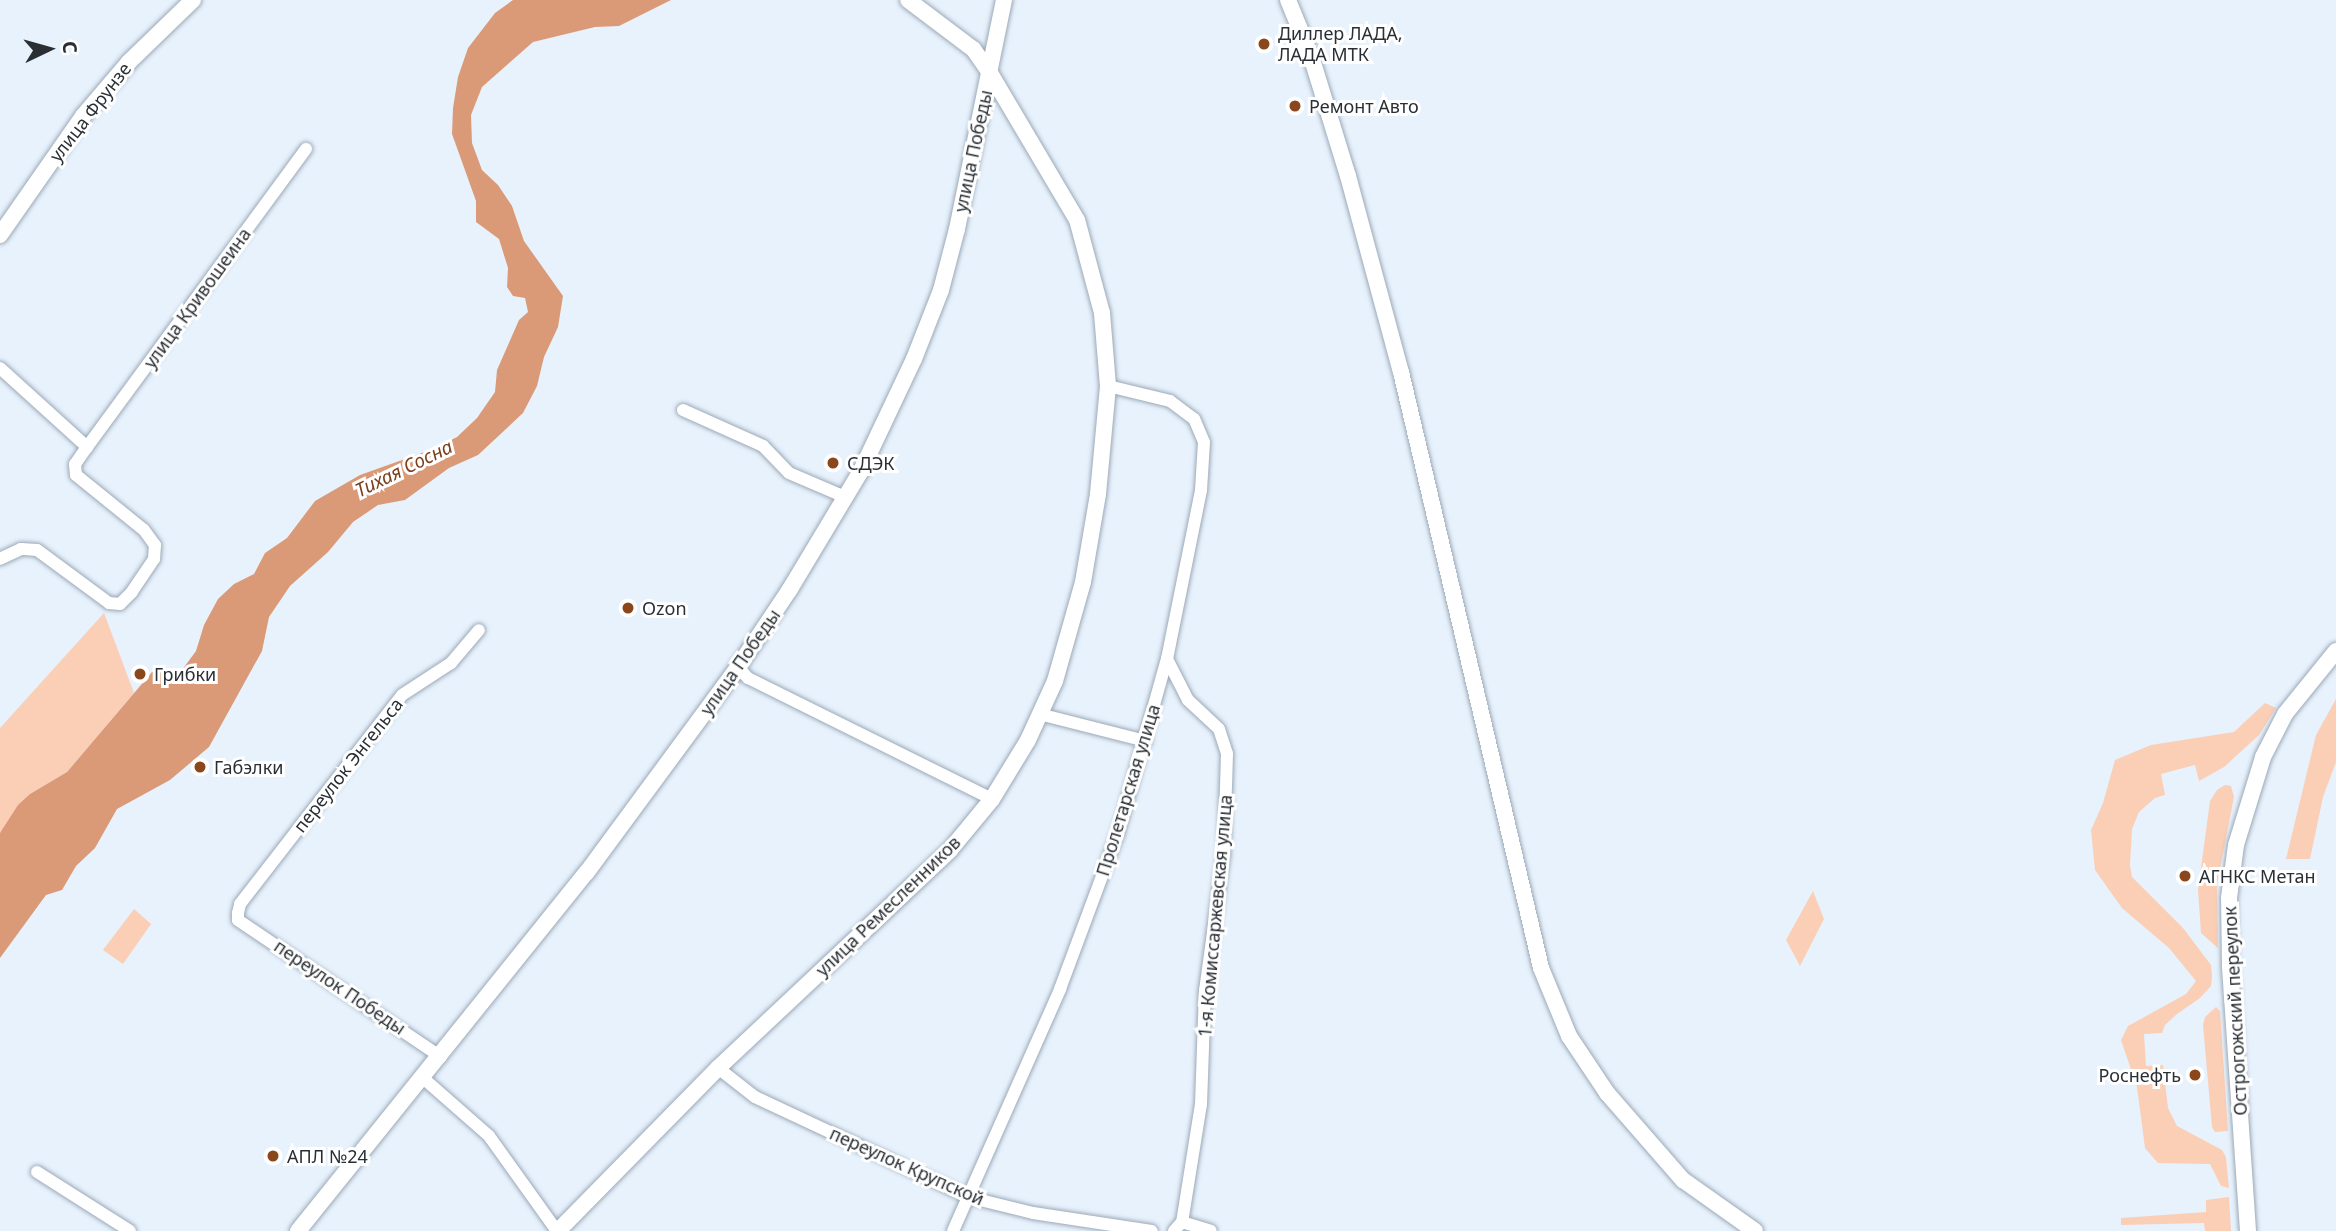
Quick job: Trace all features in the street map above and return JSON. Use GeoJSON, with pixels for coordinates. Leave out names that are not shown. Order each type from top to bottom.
{"type":"FeatureCollection","features":[{"type":"Feature","properties":{"kind":"main road","name":"улица Фрунзе"},"geometry":{"type":"LineString","coordinates":[[0,235],[83,116],[129,62],[193,0]]}},
{"type":"Feature","properties":{"kind":"main road","name":"улица Ремесленников"},"geometry":{"type":"LineString","coordinates":[[557,1231],[719,1068],[950,850],[992,799],[1028,740],[1055,681],[1083,582],[1098,494],[1108,386],[1102,313],[1077,220],[990,73],[973,49],[908,0]]}},
{"type":"Feature","properties":{"kind":"main road","name":"улица Победы"},"geometry":{"type":"LineString","coordinates":[[298,1231],[441,1057],[587,872],[738,667],[845,497],[885,423],[941,289],[957,229],[1004,0]]}},
{"type":"Feature","properties":{"kind":"main road"},"geometry":{"type":"LineString","coordinates":[[1288,0],[1311,56],[1348,176],[1401,372],[1541,968],[1569,1036],[1607,1093],[1683,1180],[1755,1231]]}},
{"type":"Feature","properties":{"kind":"main road","name":"Острогожский переулок"},"geometry":{"type":"LineString","coordinates":[[2248,1231],[2230,966],[2229,898],[2236,845],[2263,757],[2285,714],[2336,652]]}},
{"type":"Feature","properties":{"kind":"street","name":"улица Кривошеина"},"geometry":{"type":"LineString","coordinates":[[0,559],[21,548],[37,550],[109,603],[120,604],[132,592],[154,559],[155,545],[144,530],[76,475],[75,464],[306,149]]}},
{"type":"Feature","properties":{"kind":"street"},"geometry":{"type":"LineString","coordinates":[[0,368],[87,447]]}},
{"type":"Feature","properties":{"kind":"street","name":"Пролетарская улица"},"geometry":{"type":"LineString","coordinates":[[953,1231],[1060,989],[1118,834],[1167,659],[1201,490],[1204,442],[1194,419],[1170,401],[1108,386]]}},
{"type":"Feature","properties":{"kind":"street"},"geometry":{"type":"LineString","coordinates":[[683,410],[763,446],[789,473],[845,497]]}},
{"type":"Feature","properties":{"kind":"street","name":"переулок Энгельса"},"geometry":{"type":"LineString","coordinates":[[238,920],[240,904],[402,695],[451,663],[479,630]]}},
{"type":"Feature","properties":{"kind":"street","name":"1-я Комиссаржевская улица"},"geometry":{"type":"LineString","coordinates":[[1167,659],[1188,700],[1219,729],[1227,754],[1224,852],[1205,990],[1202,1104],[1178,1226]]}},
{"type":"Feature","properties":{"kind":"street"},"geometry":{"type":"LineString","coordinates":[[738,667],[748,678],[992,799]]}},
{"type":"Feature","properties":{"kind":"street"},"geometry":{"type":"LineString","coordinates":[[1039,714],[1146,741]]}},
{"type":"Feature","properties":{"kind":"street","name":"переулок Победы"},"geometry":{"type":"LineString","coordinates":[[238,920],[441,1057]]}},
{"type":"Feature","properties":{"kind":"street","name":"переулок Крупской"},"geometry":{"type":"LineString","coordinates":[[719,1068],[755,1097],[968,1197],[1032,1213],[1152,1231]]}},
{"type":"Feature","properties":{"kind":"street"},"geometry":{"type":"LineString","coordinates":[[424,1078],[489,1136],[557,1231]]}},
{"type":"Feature","properties":{"kind":"street"},"geometry":{"type":"LineString","coordinates":[[37,1172],[130,1231]]}},
{"type":"Feature","properties":{"kind":"street"},"geometry":{"type":"LineString","coordinates":[[1178,1226],[1211,1231]]}},
{"type":"Feature","properties":{"kind":"shaded area"},"geometry":{"type":"Polygon","coordinates":[[[104,613],[134,693],[67,772],[30,794],[0,833],[0,728],[104,613]]]}},
{"type":"Feature","properties":{"kind":"shaded area"},"geometry":{"type":"Polygon","coordinates":[[[2336,699],[2336,762],[2323,797],[2310,859],[2286,859],[2316,735],[2336,699]]]}},
{"type":"Feature","properties":{"kind":"shaded area"},"geometry":{"type":"Polygon","coordinates":[[[2265,703],[2276,708],[2259,735],[2224,767],[2199,781],[2195,765],[2161,774],[2165,795],[2155,798],[2139,812],[2132,829],[2132,877],[2183,928],[2211,965],[2212,977],[2211,986],[2165,1025],[2162,1033],[2144,1034],[2146,1066],[2163,1065],[2168,1108],[2177,1126],[2222,1150],[2226,1157],[2229,1188],[2221,1186],[2210,1164],[2158,1163],[2145,1148],[2137,1087],[2121,1040],[2128,1026],[2186,994],[2196,981],[2169,948],[2122,908],[2095,870],[2091,830],[2103,803],[2115,760],[2151,745],[2234,732],[2265,703]]]}},
{"type":"Feature","properties":{"kind":"shaded area"},"geometry":{"type":"Polygon","coordinates":[[[2225,785],[2231,786],[2234,797],[2217,884],[2218,948],[2201,933],[2198,890],[2210,801],[2217,790],[2225,785]]]}},
{"type":"Feature","properties":{"kind":"shaded area"},"geometry":{"type":"Polygon","coordinates":[[[1813,891],[1824,919],[1800,966],[1786,940],[1813,891]]]}},
{"type":"Feature","properties":{"kind":"shaded area"},"geometry":{"type":"Polygon","coordinates":[[[134,909],[151,924],[123,964],[103,950],[134,909]]]}},
{"type":"Feature","properties":{"kind":"shaded area"},"geometry":{"type":"Polygon","coordinates":[[[2216,1007],[2220,1011],[2228,1131],[2215,1132],[2212,1127],[2203,1025],[2205,1017],[2216,1007]]]}},
{"type":"Feature","properties":{"kind":"shaded area"},"geometry":{"type":"Polygon","coordinates":[[[2229,1197],[2231,1231],[2205,1231],[2204,1223],[2121,1225],[2121,1218],[2206,1212],[2206,1200],[2229,1197]]]}},
{"type":"Feature","properties":{"kind":"water","name":"Тихая Сосна"},"geometry":{"type":"Polygon","coordinates":[[[513,0],[671,0],[619,26],[595,27],[533,42],[482,87],[471,115],[472,143],[482,170],[498,185],[512,206],[524,241],[563,296],[558,327],[544,357],[537,386],[523,413],[478,455],[449,468],[405,500],[378,505],[353,522],[328,552],[290,586],[269,617],[262,651],[209,747],[170,780],[117,809],[95,848],[76,866],[62,890],[46,895],[0,958],[0,833],[18,805],[30,794],[67,772],[152,672],[182,670],[196,651],[204,625],[218,599],[234,584],[254,574],[265,553],[287,538],[315,501],[360,475],[433,449],[457,437],[477,418],[495,392],[497,370],[519,320],[528,312],[525,298],[513,296],[507,287],[508,268],[499,239],[476,222],[476,201],[452,134],[453,108],[458,77],[468,48],[495,13],[513,0]]]}},
{"type":"Feature","properties":{"kind":"place","name":"Диллер ЛАДА, ЛАДА МТК"},"geometry":{"type":"Point","coordinates":[1264,44]}},
{"type":"Feature","properties":{"kind":"place","name":"Ремонт Авто"},"geometry":{"type":"Point","coordinates":[1295,106]}},
{"type":"Feature","properties":{"kind":"place","name":"СДЭК"},"geometry":{"type":"Point","coordinates":[833,463]}},
{"type":"Feature","properties":{"kind":"place","name":"Ozon"},"geometry":{"type":"Point","coordinates":[628,608]}},
{"type":"Feature","properties":{"kind":"place","name":"Грибки"},"geometry":{"type":"Point","coordinates":[140,674]}},
{"type":"Feature","properties":{"kind":"place","name":"Габэлки"},"geometry":{"type":"Point","coordinates":[200,767]}},
{"type":"Feature","properties":{"kind":"place","name":"АГНКС Метан"},"geometry":{"type":"Point","coordinates":[2185,876]}},
{"type":"Feature","properties":{"kind":"place","name":"Роснефть"},"geometry":{"type":"Point","coordinates":[2195,1075]}},
{"type":"Feature","properties":{"kind":"place","name":"АПЛ №24"},"geometry":{"type":"Point","coordinates":[273,1156]}}]}
